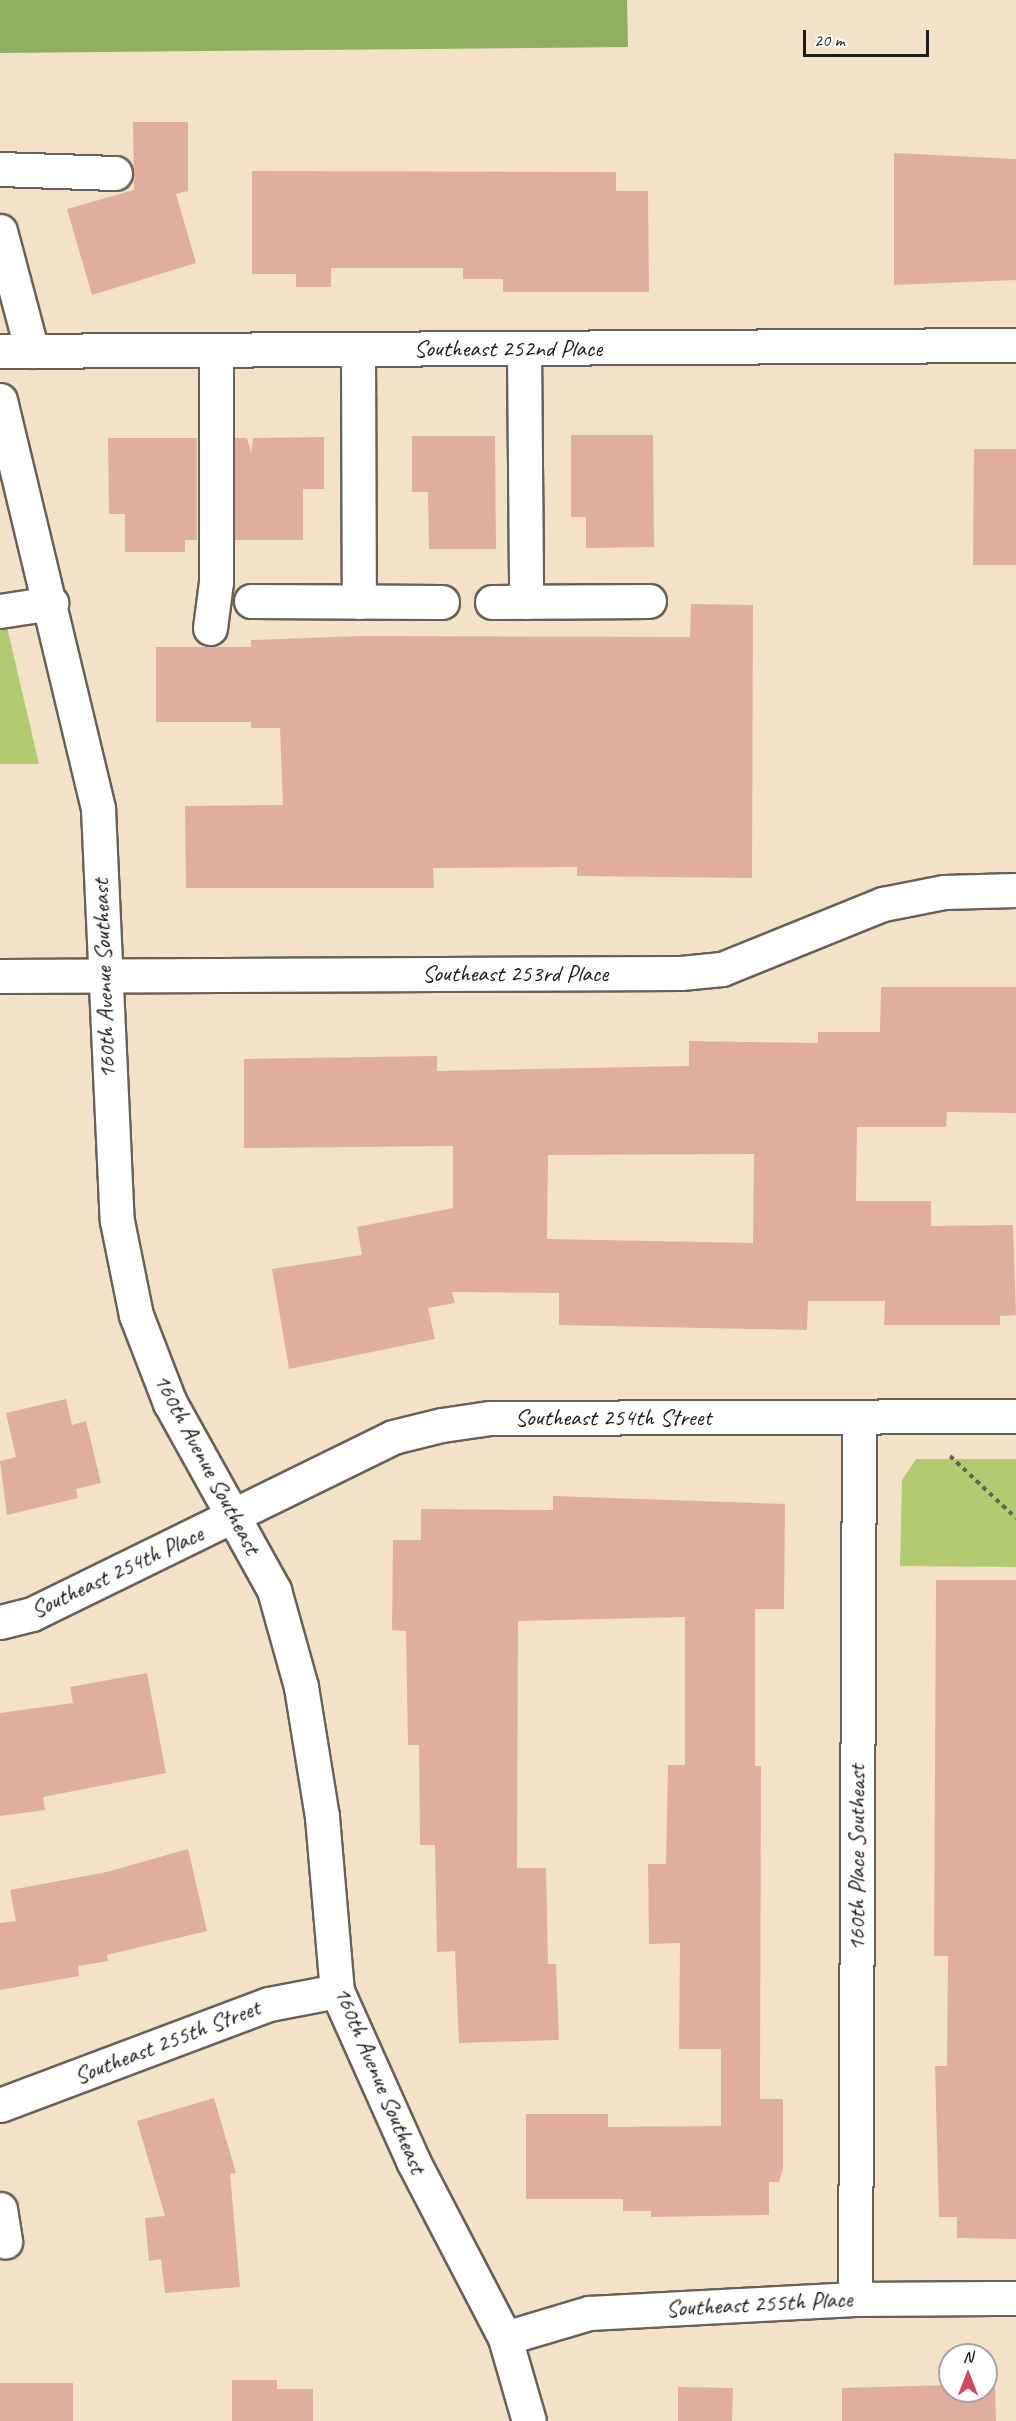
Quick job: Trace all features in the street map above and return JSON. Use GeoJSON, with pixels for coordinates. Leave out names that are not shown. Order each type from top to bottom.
{"type":"FeatureCollection","features":[{"type":"Feature","properties":{"kind":"street"},"geometry":{"type":"LineString","coordinates":[[0,169],[115,173]]}},
{"type":"Feature","properties":{"kind":"street"},"geometry":{"type":"LineString","coordinates":[[0,231],[16,351]]}},
{"type":"Feature","properties":{"kind":"street","name":"Southeast 252nd Place"},"geometry":{"type":"LineString","coordinates":[[16,351],[1016,345]]}},
{"type":"Feature","properties":{"kind":"street"},"geometry":{"type":"LineString","coordinates":[[524,349],[525,602]]}},
{"type":"Feature","properties":{"kind":"street"},"geometry":{"type":"LineString","coordinates":[[358,350],[358,602]]}},
{"type":"Feature","properties":{"kind":"street"},"geometry":{"type":"LineString","coordinates":[[210,628],[216,582],[216,351]]}},
{"type":"Feature","properties":{"kind":"street","name":"160th Avenue Southeast"},"geometry":{"type":"LineString","coordinates":[[0,400],[51,603],[98,809],[117,1221],[136,1315],[170,1403],[274,1590],[301,1688],[322,1817],[338,1991],[413,2162],[505,2338],[529,2421]]}},
{"type":"Feature","properties":{"kind":"street"},"geometry":{"type":"LineString","coordinates":[[251,601],[442,602]]}},
{"type":"Feature","properties":{"kind":"street"},"geometry":{"type":"LineString","coordinates":[[492,602],[649,601]]}},
{"type":"Feature","properties":{"kind":"street"},"geometry":{"type":"LineString","coordinates":[[0,612],[51,603]]}},
{"type":"Feature","properties":{"kind":"street","name":"Southeast 253rd Place"},"geometry":{"type":"LineString","coordinates":[[0,976],[681,973],[722,969],[883,904],[944,892],[1016,890]]}},
{"type":"Feature","properties":{"kind":"street","name":"Southeast 254th Street"},"geometry":{"type":"LineString","coordinates":[[232,1518],[393,1437],[471,1421],[1016,1416]]}},
{"type":"Feature","properties":{"kind":"street","name":"160th Place Southeast"},"geometry":{"type":"LineString","coordinates":[[855,2299],[860,1418]]}},
{"type":"Feature","properties":{"kind":"street","name":"Southeast 254th Place"},"geometry":{"type":"LineString","coordinates":[[0,1622],[32,1614],[232,1518]]}},
{"type":"Feature","properties":{"kind":"street","name":"Southeast 255th Street"},"geometry":{"type":"LineString","coordinates":[[0,2105],[269,2004],[338,1991]]}},
{"type":"Feature","properties":{"kind":"street"},"geometry":{"type":"LineString","coordinates":[[0,2209],[5,2242]]}},
{"type":"Feature","properties":{"kind":"street","name":"Southeast 255th Place"},"geometry":{"type":"LineString","coordinates":[[505,2338],[589,2313],[855,2299],[1016,2298]]}},
{"type":"Feature","properties":{"kind":"path"},"geometry":{"type":"LineString","coordinates":[[945,1452],[1016,1518]]}},
{"type":"Feature","properties":{"kind":"green space"},"geometry":{"type":"Polygon","coordinates":[[[0,0],[627,0],[628,47],[0,53],[0,0]]]}},
{"type":"Feature","properties":{"kind":"green space"},"geometry":{"type":"Polygon","coordinates":[[[0,597],[39,764],[0,764],[0,597]]]}},
{"type":"Feature","properties":{"kind":"green space"},"geometry":{"type":"Polygon","coordinates":[[[916,1459],[1016,1459],[1016,1567],[900,1566],[902,1480],[916,1459]]]}},
{"type":"Feature","properties":{"kind":"building"},"geometry":{"type":"Polygon","coordinates":[[[133,122],[188,122],[188,191],[176,194],[196,263],[92,295],[67,209],[134,190],[133,122]]]}},
{"type":"Feature","properties":{"kind":"building"},"geometry":{"type":"Polygon","coordinates":[[[894,153],[1016,159],[1016,280],[894,285],[894,153]]]}},
{"type":"Feature","properties":{"kind":"building"},"geometry":{"type":"Polygon","coordinates":[[[252,171],[616,172],[616,191],[648,191],[649,292],[503,292],[503,279],[463,279],[463,268],[331,268],[331,287],[296,287],[296,274],[252,274],[252,171]]]}},
{"type":"Feature","properties":{"kind":"building"},"geometry":{"type":"Polygon","coordinates":[[[571,435],[653,435],[654,547],[586,548],[586,517],[571,517],[571,435]]]}},
{"type":"Feature","properties":{"kind":"building"},"geometry":{"type":"Polygon","coordinates":[[[412,436],[495,436],[496,549],[429,549],[428,492],[412,492],[412,436]]]}},
{"type":"Feature","properties":{"kind":"building"},"geometry":{"type":"Polygon","coordinates":[[[324,437],[324,489],[303,489],[303,540],[235,540],[235,438],[247,438],[251,453],[253,438],[324,437]]]}},
{"type":"Feature","properties":{"kind":"building"},"geometry":{"type":"Polygon","coordinates":[[[108,438],[197,438],[197,540],[185,540],[185,552],[125,552],[125,514],[109,514],[108,438]]]}},
{"type":"Feature","properties":{"kind":"building"},"geometry":{"type":"Polygon","coordinates":[[[974,449],[1016,449],[1016,565],[973,565],[974,449]]]}},
{"type":"Feature","properties":{"kind":"building"},"geometry":{"type":"Polygon","coordinates":[[[691,604],[753,605],[752,878],[577,876],[577,867],[433,868],[434,888],[186,888],[185,806],[283,805],[280,728],[251,728],[251,722],[156,722],[156,647],[251,647],[251,640],[361,636],[690,637],[691,604]]]}},
{"type":"Feature","properties":{"kind":"building"},"geometry":{"type":"Polygon","coordinates":[[[881,987],[1016,987],[1016,1113],[947,1112],[946,1127],[857,1127],[856,1201],[931,1201],[931,1226],[1013,1225],[1016,1315],[1000,1316],[1000,1325],[884,1325],[885,1301],[808,1301],[807,1330],[559,1325],[559,1293],[452,1292],[455,1303],[428,1308],[435,1339],[289,1369],[272,1269],[362,1255],[357,1227],[453,1208],[453,1146],[244,1148],[244,1059],[437,1056],[437,1071],[689,1066],[689,1041],[818,1043],[818,1032],[880,1032],[881,987]],[[754,1154],[548,1155],[547,1239],[753,1243],[754,1154]]]}},
{"type":"Feature","properties":{"kind":"building"},"geometry":{"type":"Polygon","coordinates":[[[66,1399],[72,1425],[86,1421],[101,1483],[76,1489],[78,1498],[7,1515],[0,1461],[16,1457],[6,1413],[66,1399]]]}},
{"type":"Feature","properties":{"kind":"building"},"geometry":{"type":"Polygon","coordinates":[[[553,1496],[785,1504],[784,1609],[755,1609],[755,1766],[761,1766],[760,2099],[783,2099],[783,2168],[779,2182],[769,2182],[769,2215],[651,2217],[651,2211],[623,2211],[623,2199],[526,2199],[526,2114],[608,2114],[608,2127],[721,2126],[721,2049],[679,2049],[680,1943],[649,1944],[648,1864],[666,1864],[668,1765],[685,1765],[685,1617],[518,1621],[517,1868],[546,1868],[548,1964],[556,1964],[559,2040],[459,2043],[455,1951],[437,1952],[435,1845],[420,1845],[419,1745],[408,1745],[406,1631],[392,1630],[393,1540],[421,1540],[421,1509],[553,1510],[553,1496]]]}},
{"type":"Feature","properties":{"kind":"building"},"geometry":{"type":"Polygon","coordinates":[[[936,1580],[1016,1580],[1016,2239],[957,2238],[957,2217],[939,2217],[935,2066],[947,2066],[948,1956],[934,1956],[936,1580]]]}},
{"type":"Feature","properties":{"kind":"building"},"geometry":{"type":"Polygon","coordinates":[[[147,1673],[166,1773],[43,1797],[45,1810],[0,1816],[0,1713],[73,1703],[70,1687],[147,1673]]]}},
{"type":"Feature","properties":{"kind":"building"},"geometry":{"type":"Polygon","coordinates":[[[188,1849],[207,1931],[107,1955],[108,1961],[78,1966],[79,1976],[0,1990],[0,1923],[16,1921],[10,1890],[107,1872],[188,1849]]]}},
{"type":"Feature","properties":{"kind":"building"},"geometry":{"type":"Polygon","coordinates":[[[214,2098],[236,2173],[230,2174],[240,2287],[165,2293],[161,2259],[149,2261],[145,2218],[165,2216],[137,2121],[214,2098]]]}},
{"type":"Feature","properties":{"kind":"building"},"geometry":{"type":"Polygon","coordinates":[[[232,2380],[277,2380],[277,2389],[313,2389],[313,2421],[232,2421],[232,2380]]]}},
{"type":"Feature","properties":{"kind":"building"},"geometry":{"type":"Polygon","coordinates":[[[0,2383],[73,2383],[73,2421],[0,2421],[0,2383]]]}},
{"type":"Feature","properties":{"kind":"building"},"geometry":{"type":"Polygon","coordinates":[[[938,2385],[938,2403],[996,2403],[996,2421],[842,2421],[842,2388],[938,2385]]]}},
{"type":"Feature","properties":{"kind":"building"},"geometry":{"type":"Polygon","coordinates":[[[678,2387],[733,2388],[732,2421],[678,2421],[678,2387]]]}}]}
